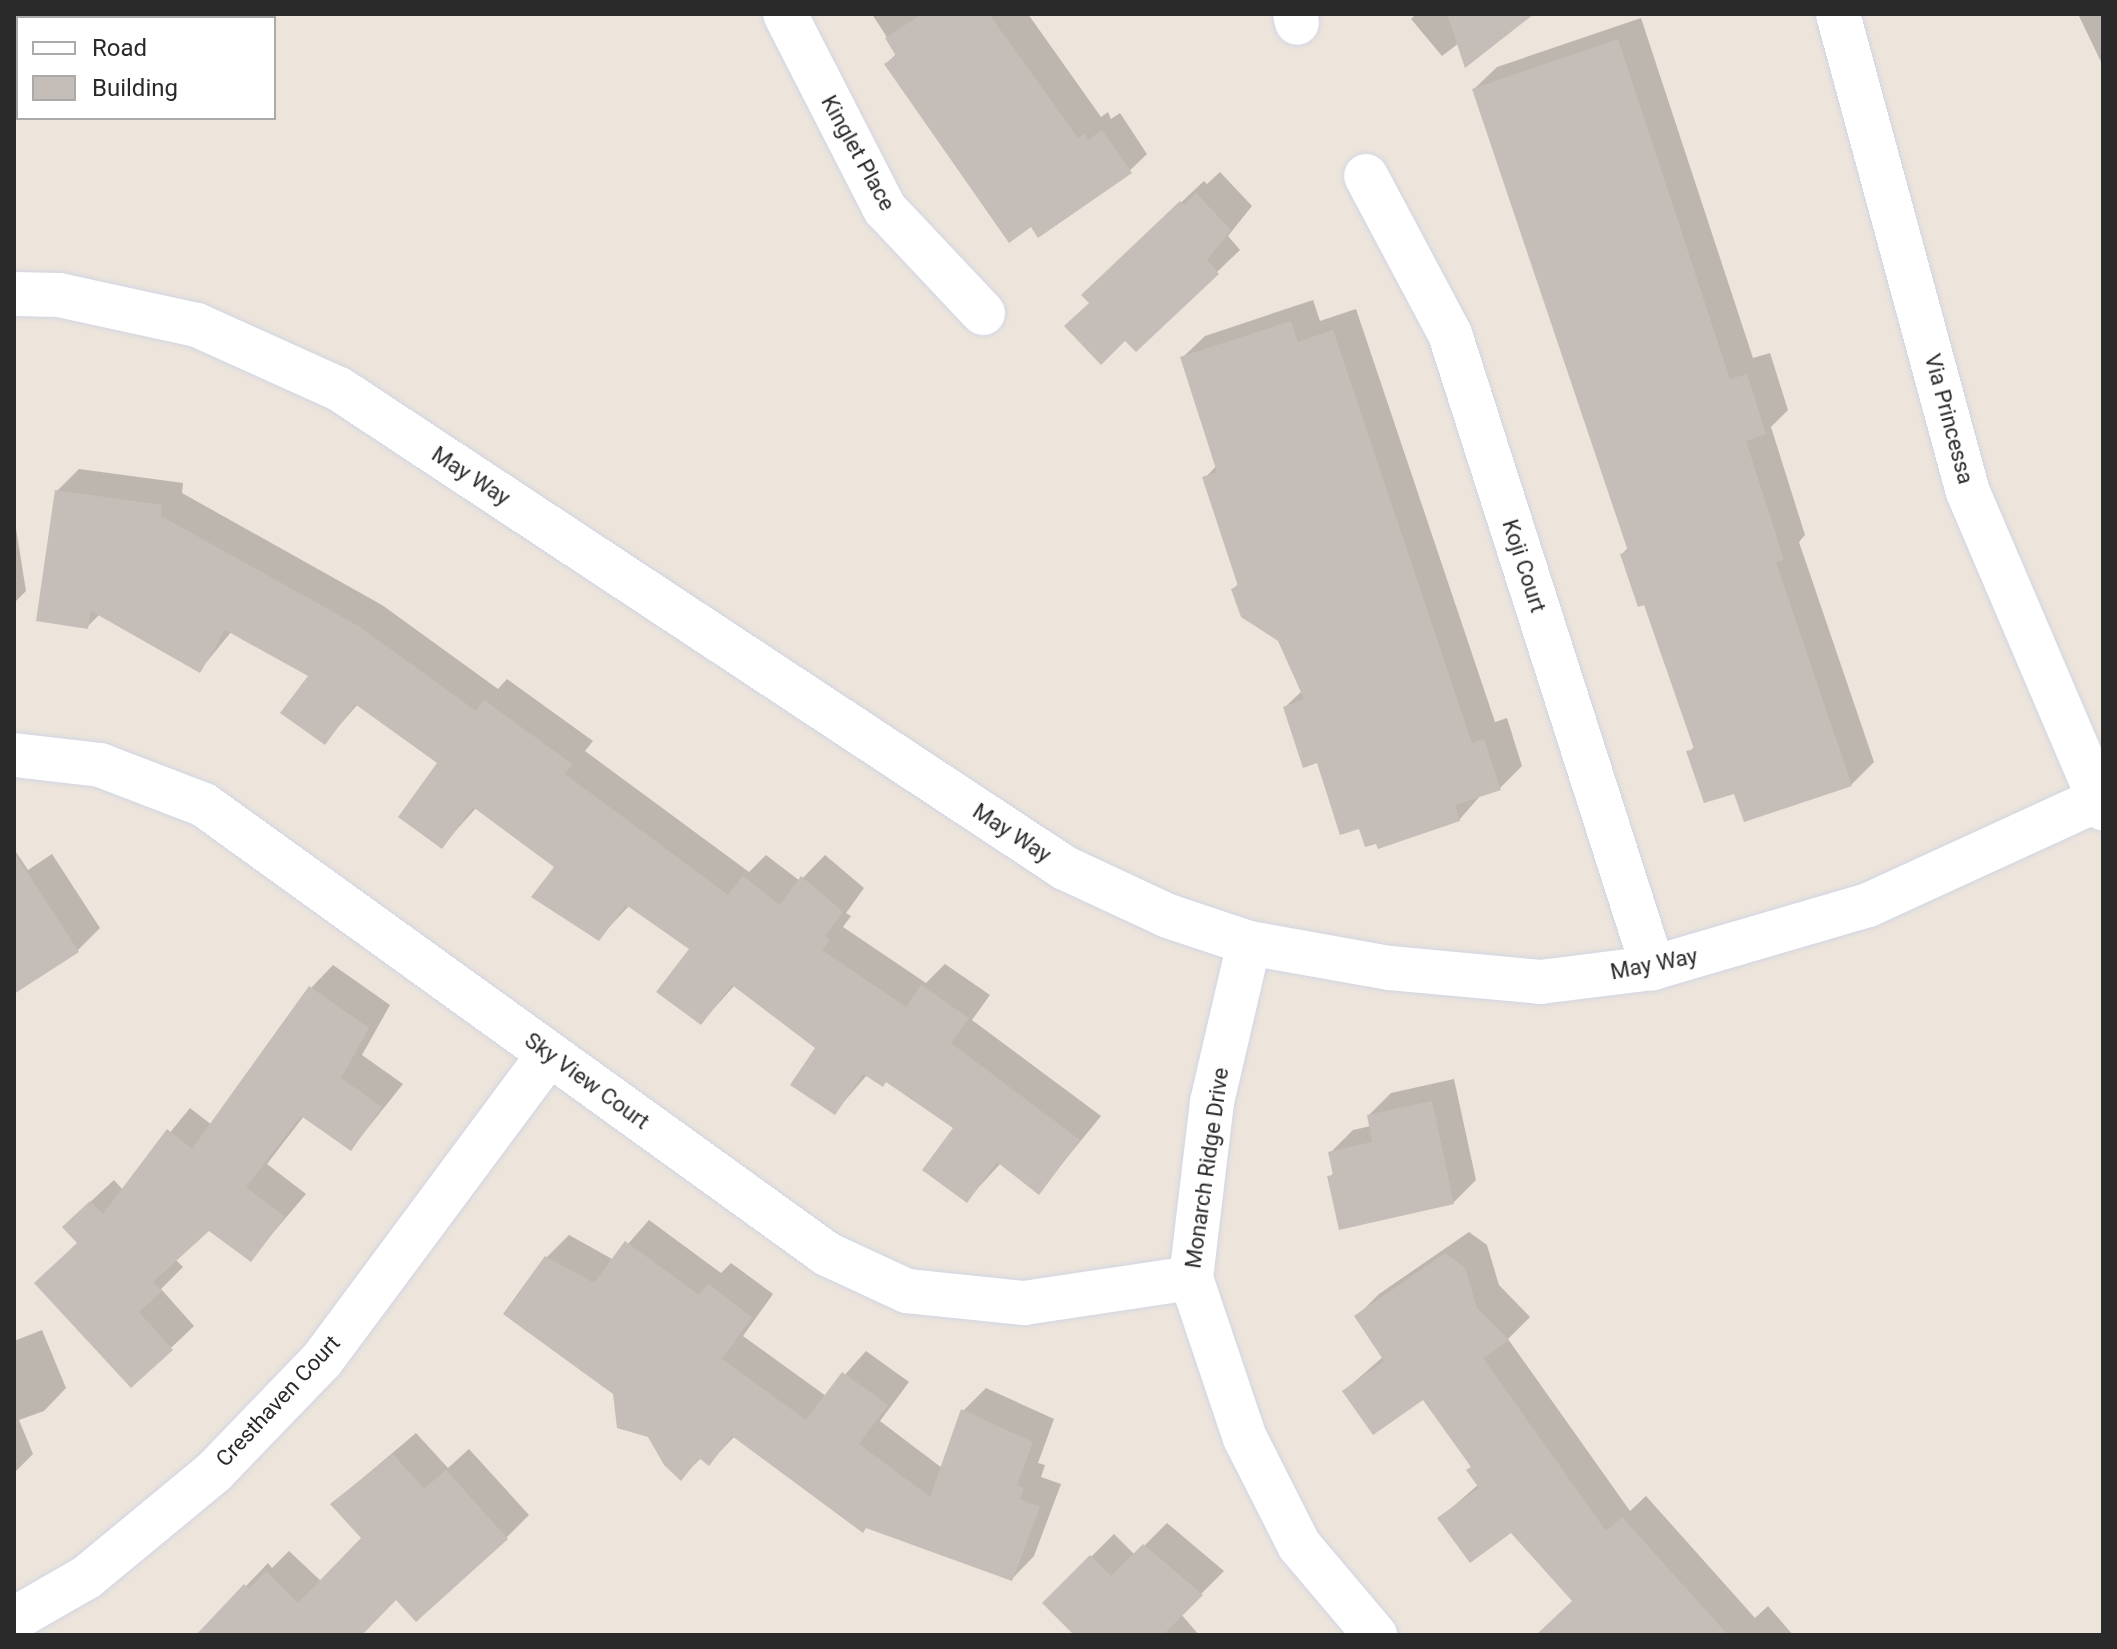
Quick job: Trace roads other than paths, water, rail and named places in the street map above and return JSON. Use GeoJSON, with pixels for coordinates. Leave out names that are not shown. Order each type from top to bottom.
{"type":"FeatureCollection","features":[{"type":"Feature","properties":{"kind":"street","name":"Kinglet Place"},"geometry":{"type":"LineString","coordinates":[[785,14],[885,209],[983,313]]}},
{"type":"Feature","properties":{"kind":"street","name":"Via Princessa"},"geometry":{"type":"LineString","coordinates":[[1838,14],[1968,492],[2101,803]]}},
{"type":"Feature","properties":{"kind":"street","name":"Koji Court"},"geometry":{"type":"LineString","coordinates":[[1366,176],[1450,334],[1653,968]]}},
{"type":"Feature","properties":{"kind":"street","name":"May Way"},"geometry":{"type":"LineString","coordinates":[[14,294],[59,295],[197,325],[339,389],[1065,868],[1168,916],[1249,943],[1390,968],[1540,982],[1653,968],[1868,905],[2101,803]]}},
{"type":"Feature","properties":{"kind":"street","name":"Sky View Court"},"geometry":{"type":"LineString","coordinates":[[14,755],[100,765],[204,805],[827,1254],[907,1291],[1024,1303],[1191,1278]]}},
{"type":"Feature","properties":{"kind":"street","name":"Monarch Ridge Drive"},"geometry":{"type":"LineString","coordinates":[[1249,943],[1212,1102],[1191,1278],[1245,1438],[1299,1545],[1375,1635]]}},
{"type":"Feature","properties":{"kind":"street","name":"Cresthaven Court"},"geometry":{"type":"LineString","coordinates":[[14,1619],[87,1577],[215,1471],[322,1360],[549,1054]]}}]}
